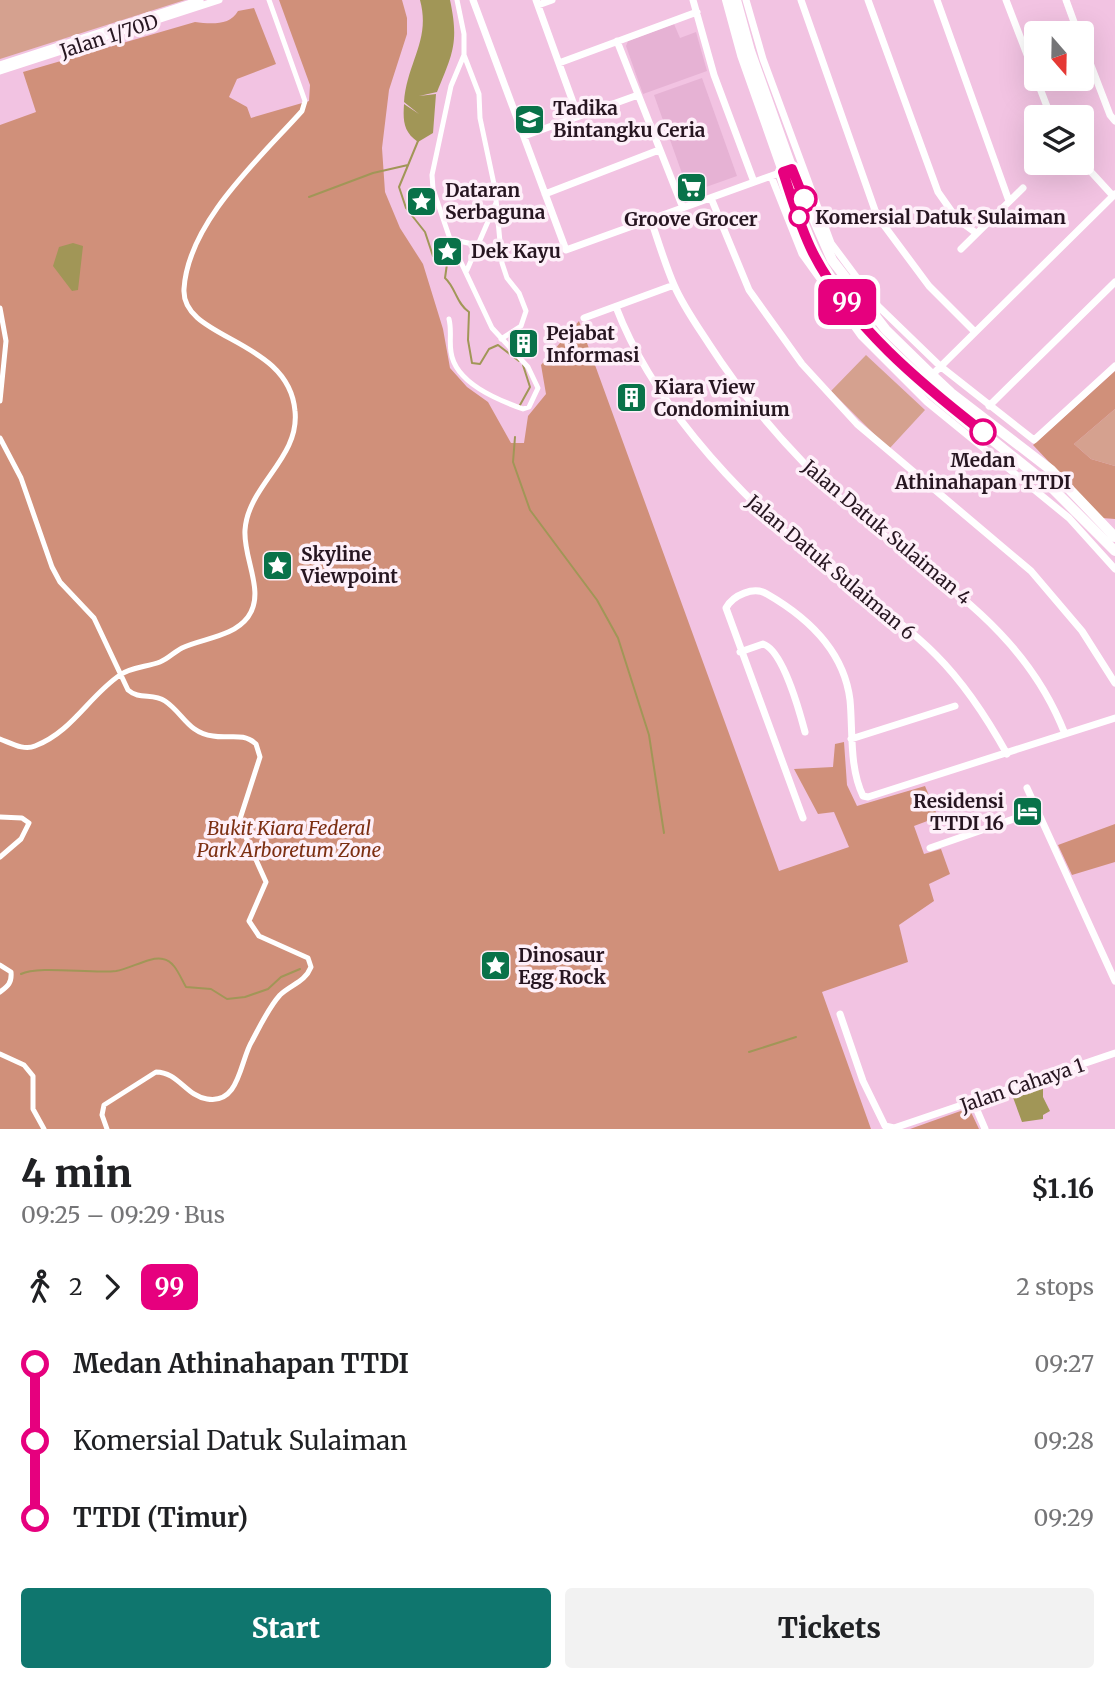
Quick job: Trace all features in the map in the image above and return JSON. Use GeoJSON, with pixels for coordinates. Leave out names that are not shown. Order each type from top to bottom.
{"type":"FeatureCollection","features":[{"type":"Feature","properties":{"kind":"main road"},"geometry":{"type":"LineString","coordinates":[[727,0],[742,55],[787,170],[822,243],[853,288],[886,330],[932,375],[951,393],[1051,470],[1115,537]]}},
{"type":"Feature","properties":{"kind":"main road"},"geometry":{"type":"LineString","coordinates":[[736,0],[745,16],[787,170],[813,253],[855,311],[933,393],[1052,488],[1115,551]]}},
{"type":"Feature","properties":{"kind":"main road"},"geometry":{"type":"LineString","coordinates":[[853,288],[843,289],[855,311]]}},
{"type":"Feature","properties":{"kind":"main road"},"geometry":{"type":"LineString","coordinates":[[1051,470],[1057,480],[1052,488]]}},
{"type":"Feature","properties":{"kind":"main road"},"geometry":{"type":"LineString","coordinates":[[1101,522],[1115,526]]}},
{"type":"Feature","properties":{"kind":"street","name":"Jalan 1/70D"},"geometry":{"type":"LineString","coordinates":[[0,65],[200,0]]}},
{"type":"Feature","properties":{"kind":"street","name":"Jalan 1/70D"},"geometry":{"type":"LineString","coordinates":[[0,71],[219,0]]}},
{"type":"Feature","properties":{"kind":"street"},"geometry":{"type":"LineString","coordinates":[[0,739],[24,748],[34,747],[68,727],[120,675],[159,662],[181,649],[236,629],[248,616],[256,601],[255,586],[247,562],[245,531],[248,511],[280,463],[296,424],[289,386],[274,365],[259,352],[207,328],[191,309],[183,292],[194,250],[205,231],[240,177],[302,111],[305,101],[269,0]]}},
{"type":"Feature","properties":{"kind":"street"},"geometry":{"type":"LineString","coordinates":[[457,0],[464,34],[464,55],[480,94],[482,132],[496,202],[502,263],[507,278],[520,293],[526,311],[521,326],[501,339]]}},
{"type":"Feature","properties":{"kind":"street"},"geometry":{"type":"LineString","coordinates":[[473,0],[566,250],[787,170]]}},
{"type":"Feature","properties":{"kind":"street"},"geometry":{"type":"LineString","coordinates":[[552,0],[537,3],[578,116]]}},
{"type":"Feature","properties":{"kind":"street"},"geometry":{"type":"LineString","coordinates":[[693,0],[714,75],[754,182]]}},
{"type":"Feature","properties":{"kind":"street"},"geometry":{"type":"LineString","coordinates":[[746,0],[745,16],[831,243],[878,306],[940,366],[1034,440],[1115,366]]}},
{"type":"Feature","properties":{"kind":"street"},"geometry":{"type":"LineString","coordinates":[[801,0],[877,216],[929,286],[974,331]]}},
{"type":"Feature","properties":{"kind":"street"},"geometry":{"type":"LineString","coordinates":[[868,0],[939,192],[957,219],[976,233]]}},
{"type":"Feature","properties":{"kind":"street"},"geometry":{"type":"LineString","coordinates":[[937,0],[1009,201]]}},
{"type":"Feature","properties":{"kind":"street"},"geometry":{"type":"LineString","coordinates":[[1006,0],[1046,105]]}},
{"type":"Feature","properties":{"kind":"street"},"geometry":{"type":"LineString","coordinates":[[1066,0],[1074,21]]}},
{"type":"Feature","properties":{"kind":"street"},"geometry":{"type":"LineString","coordinates":[[559,63],[696,12]]}},
{"type":"Feature","properties":{"kind":"street"},"geometry":{"type":"LineString","coordinates":[[617,41],[683,208]]}},
{"type":"Feature","properties":{"kind":"street"},"geometry":{"type":"LineString","coordinates":[[449,319],[453,332],[450,352],[456,367],[496,399],[520,408],[529,407],[538,388],[528,367],[492,327],[450,239],[433,188],[432,175],[451,86],[464,55]]}},
{"type":"Feature","properties":{"kind":"street"},"geometry":{"type":"LineString","coordinates":[[1094,71],[1113,116]]}},
{"type":"Feature","properties":{"kind":"street"},"geometry":{"type":"LineString","coordinates":[[524,136],[638,95]]}},
{"type":"Feature","properties":{"kind":"street"},"geometry":{"type":"LineString","coordinates":[[545,194],[659,150]]}},
{"type":"Feature","properties":{"kind":"street"},"geometry":{"type":"LineString","coordinates":[[932,375],[1114,195],[1094,174]]}},
{"type":"Feature","properties":{"kind":"street"},"geometry":{"type":"LineString","coordinates":[[771,176],[802,254],[861,335],[927,402],[1069,518],[1115,569]]}},
{"type":"Feature","properties":{"kind":"street"},"geometry":{"type":"LineString","coordinates":[[961,249],[1023,188]]}},
{"type":"Feature","properties":{"kind":"street"},"geometry":{"type":"LineString","coordinates":[[711,198],[749,290],[802,364],[857,424],[1031,571],[1082,631],[1115,683]]}},
{"type":"Feature","properties":{"kind":"street"},"geometry":{"type":"LineString","coordinates":[[467,270],[496,202]]}},
{"type":"Feature","properties":{"kind":"street","name":"Jalan Datuk Sulaiman 4"},"geometry":{"type":"LineString","coordinates":[[651,220],[674,285],[729,376],[780,440],[851,508],[978,608],[1041,685],[1054,705],[1065,734]]}},
{"type":"Feature","properties":{"kind":"street"},"geometry":{"type":"LineString","coordinates":[[450,239],[477,245]]}},
{"type":"Feature","properties":{"kind":"street"},"geometry":{"type":"LineString","coordinates":[[989,406],[1115,282]]}},
{"type":"Feature","properties":{"kind":"street"},"geometry":{"type":"LineString","coordinates":[[584,318],[674,285]]}},
{"type":"Feature","properties":{"kind":"street","name":"Jalan Datuk Sulaiman 6"},"geometry":{"type":"LineString","coordinates":[[615,307],[630,344],[733,483],[803,547],[935,655],[984,712],[1007,754]]}},
{"type":"Feature","properties":{"kind":"street"},"geometry":{"type":"LineString","coordinates":[[0,308],[6,341],[0,401]]}},
{"type":"Feature","properties":{"kind":"street"},"geometry":{"type":"LineString","coordinates":[[951,393],[961,383]]}},
{"type":"Feature","properties":{"kind":"street"},"geometry":{"type":"LineString","coordinates":[[0,438],[21,478],[52,567],[60,582],[94,618],[120,675],[132,694],[167,702],[186,725],[199,732],[213,737],[239,736],[256,744],[260,757],[239,822],[266,882],[249,921],[259,936],[308,958],[311,967],[304,980],[279,996],[271,1007],[247,1051],[236,1084],[229,1093],[220,1099],[207,1100],[192,1093],[173,1076],[156,1072],[104,1105],[102,1115],[107,1129]]}},
{"type":"Feature","properties":{"kind":"street"},"geometry":{"type":"LineString","coordinates":[[803,818],[726,608],[735,598],[753,590],[764,591],[801,615],[823,637],[836,661],[849,698],[851,739],[863,796],[869,797],[921,782],[1115,718]]}},
{"type":"Feature","properties":{"kind":"street"},"geometry":{"type":"LineString","coordinates":[[740,652],[763,644],[772,649],[799,704],[805,732]]}},
{"type":"Feature","properties":{"kind":"street"},"geometry":{"type":"LineString","coordinates":[[851,739],[955,706]]}},
{"type":"Feature","properties":{"kind":"street"},"geometry":{"type":"LineString","coordinates":[[1027,788],[1115,981]]}},
{"type":"Feature","properties":{"kind":"street"},"geometry":{"type":"LineString","coordinates":[[930,848],[1037,811]]}},
{"type":"Feature","properties":{"kind":"street"},"geometry":{"type":"LineString","coordinates":[[0,817],[22,818],[29,823],[21,839],[0,857]]}},
{"type":"Feature","properties":{"kind":"street"},"geometry":{"type":"LineString","coordinates":[[0,965],[11,972],[12,978],[9,985],[0,992]]}},
{"type":"Feature","properties":{"kind":"street","name":"Jalan Cahaya 1"},"geometry":{"type":"LineString","coordinates":[[840,1014],[863,1081],[885,1126],[894,1128],[1115,1053]]}},
{"type":"Feature","properties":{"kind":"street"},"geometry":{"type":"LineString","coordinates":[[0,1054],[24,1065],[33,1076],[33,1109],[44,1129]]}},
{"type":"Feature","properties":{"kind":"street"},"geometry":{"type":"LineString","coordinates":[[973,1101],[985,1129]]}},
{"type":"Feature","properties":{"kind":"shaded area"},"geometry":{"type":"Polygon","coordinates":[[[0,0],[185,0],[0,59],[0,0]]]}},
{"type":"Feature","properties":{"kind":"shaded area"},"geometry":{"type":"Polygon","coordinates":[[[420,0],[450,0],[454,37],[451,57],[437,92],[419,96],[436,94],[433,133],[418,142],[407,130],[404,104],[419,114],[404,102],[423,27],[420,0]]]}},
{"type":"Feature","properties":{"kind":"shaded area"},"geometry":{"type":"Polygon","coordinates":[[[674,24],[680,38],[696,32],[707,71],[643,94],[626,46],[628,41],[674,24]]]}},
{"type":"Feature","properties":{"kind":"shaded area"},"geometry":{"type":"Polygon","coordinates":[[[702,78],[737,176],[689,193],[654,95],[702,78]]]}},
{"type":"Feature","properties":{"kind":"shaded area"},"geometry":{"type":"Polygon","coordinates":[[[73,243],[83,246],[78,290],[72,291],[53,266],[59,247],[73,243]]]}},
{"type":"Feature","properties":{"kind":"shaded area"},"geometry":{"type":"Polygon","coordinates":[[[866,355],[925,410],[889,449],[831,391],[866,355]]]}},
{"type":"Feature","properties":{"kind":"shaded area"},"geometry":{"type":"Polygon","coordinates":[[[1115,409],[1115,466],[1091,459],[1074,444],[1115,409]]]}},
{"type":"Feature","properties":{"kind":"shaded area"},"geometry":{"type":"Polygon","coordinates":[[[1033,1084],[1043,1086],[1043,1097],[1050,1111],[1043,1115],[1043,1119],[1022,1122],[1011,1092],[1033,1084]]]}},
{"type":"Feature","properties":{"kind":"green space","name":"Bukit Kiara Federal Park Arboretum Zone"},"geometry":{"type":"Polygon","coordinates":[[[279,0],[402,0],[407,18],[407,34],[389,90],[382,148],[385,192],[400,228],[423,264],[443,329],[450,368],[467,387],[488,402],[511,443],[524,443],[528,416],[546,394],[541,365],[579,321],[779,871],[849,847],[834,812],[818,814],[794,769],[833,767],[835,744],[844,742],[847,785],[857,806],[925,786],[938,817],[914,826],[924,854],[941,849],[950,874],[929,884],[934,901],[899,925],[908,962],[822,992],[871,1129],[0,1129],[0,125],[36,112],[23,72],[195,22],[225,22],[238,11],[254,8],[276,64],[237,79],[229,97],[247,107],[251,118],[309,101],[310,85],[279,0]]]}},
{"type":"Feature","properties":{"kind":"green space"},"geometry":{"type":"Polygon","coordinates":[[[1115,371],[1115,409],[1074,444],[1091,459],[1115,466],[1115,519],[1102,518],[1033,445],[1115,371]]]}},
{"type":"Feature","properties":{"kind":"green space"},"geometry":{"type":"Polygon","coordinates":[[[1115,824],[1115,862],[1072,875],[1058,845],[1115,824]]]}},
{"type":"Feature","properties":{"kind":"green space"},"geometry":{"type":"Polygon","coordinates":[[[969,1108],[979,1129],[910,1129],[969,1108]]]}},
{"type":"Feature","properties":{"kind":"waterway"},"geometry":{"type":"LineString","coordinates":[[418,141],[399,187],[406,208],[425,232],[433,256],[445,260],[445,278],[469,312],[468,340],[472,363],[480,364],[489,349],[498,345],[519,361]]}},
{"type":"Feature","properties":{"kind":"waterway"},"geometry":{"type":"LineString","coordinates":[[309,197],[373,173],[408,165]]}},
{"type":"Feature","properties":{"kind":"waterway"},"geometry":{"type":"LineString","coordinates":[[520,405],[530,387],[523,365]]}},
{"type":"Feature","properties":{"kind":"waterway"},"geometry":{"type":"LineString","coordinates":[[515,437],[513,462],[530,510],[597,600],[618,638],[649,735],[664,833]]}},
{"type":"Feature","properties":{"kind":"waterway"},"geometry":{"type":"LineString","coordinates":[[21,974],[40,970],[116,971],[152,959],[163,959],[174,966],[186,987],[211,989],[227,999],[245,997],[268,989],[281,977],[300,969]]}},
{"type":"Feature","properties":{"kind":"waterway"},"geometry":{"type":"LineString","coordinates":[[749,1052],[796,1037]]}},
{"type":"Feature","properties":{"kind":"bus line","name":"99"},"geometry":{"type":"LineString","coordinates":[[804,199],[792,169],[783,172],[808,242],[835,288],[881,342],[933,393],[983,432]]}},
{"type":"Feature","properties":{"kind":"place","name":"Tadika Bintangku Ceria"},"geometry":{"type":"Point","coordinates":[530,119]}},
{"type":"Feature","properties":{"kind":"place","name":"Groove Grocer"},"geometry":{"type":"Point","coordinates":[691,188]}},
{"type":"Feature","properties":{"kind":"place","name":"Dataran Serbaguna"},"geometry":{"type":"Point","coordinates":[422,201]}},
{"type":"Feature","properties":{"kind":"place","name":"Komersial Datuk Sulaiman"},"geometry":{"type":"Point","coordinates":[799,217]}},
{"type":"Feature","properties":{"kind":"place","name":"Dek Kayu"},"geometry":{"type":"Point","coordinates":[448,251]}},
{"type":"Feature","properties":{"kind":"place","name":"Pejabat Informasi"},"geometry":{"type":"Point","coordinates":[523,344]}},
{"type":"Feature","properties":{"kind":"place","name":"Kiara View Condominium"},"geometry":{"type":"Point","coordinates":[631,398]}},
{"type":"Feature","properties":{"kind":"place","name":"Medan Athinahapan TTDI"},"geometry":{"type":"Point","coordinates":[983,432]}},
{"type":"Feature","properties":{"kind":"place","name":"Skyline Viewpoint"},"geometry":{"type":"Point","coordinates":[278,565]}},
{"type":"Feature","properties":{"kind":"place","name":"Residensi TTDI 16"},"geometry":{"type":"Point","coordinates":[1027,812]}},
{"type":"Feature","properties":{"kind":"place","name":"Dinosaur Egg Rock"},"geometry":{"type":"Point","coordinates":[495,966]}}]}
